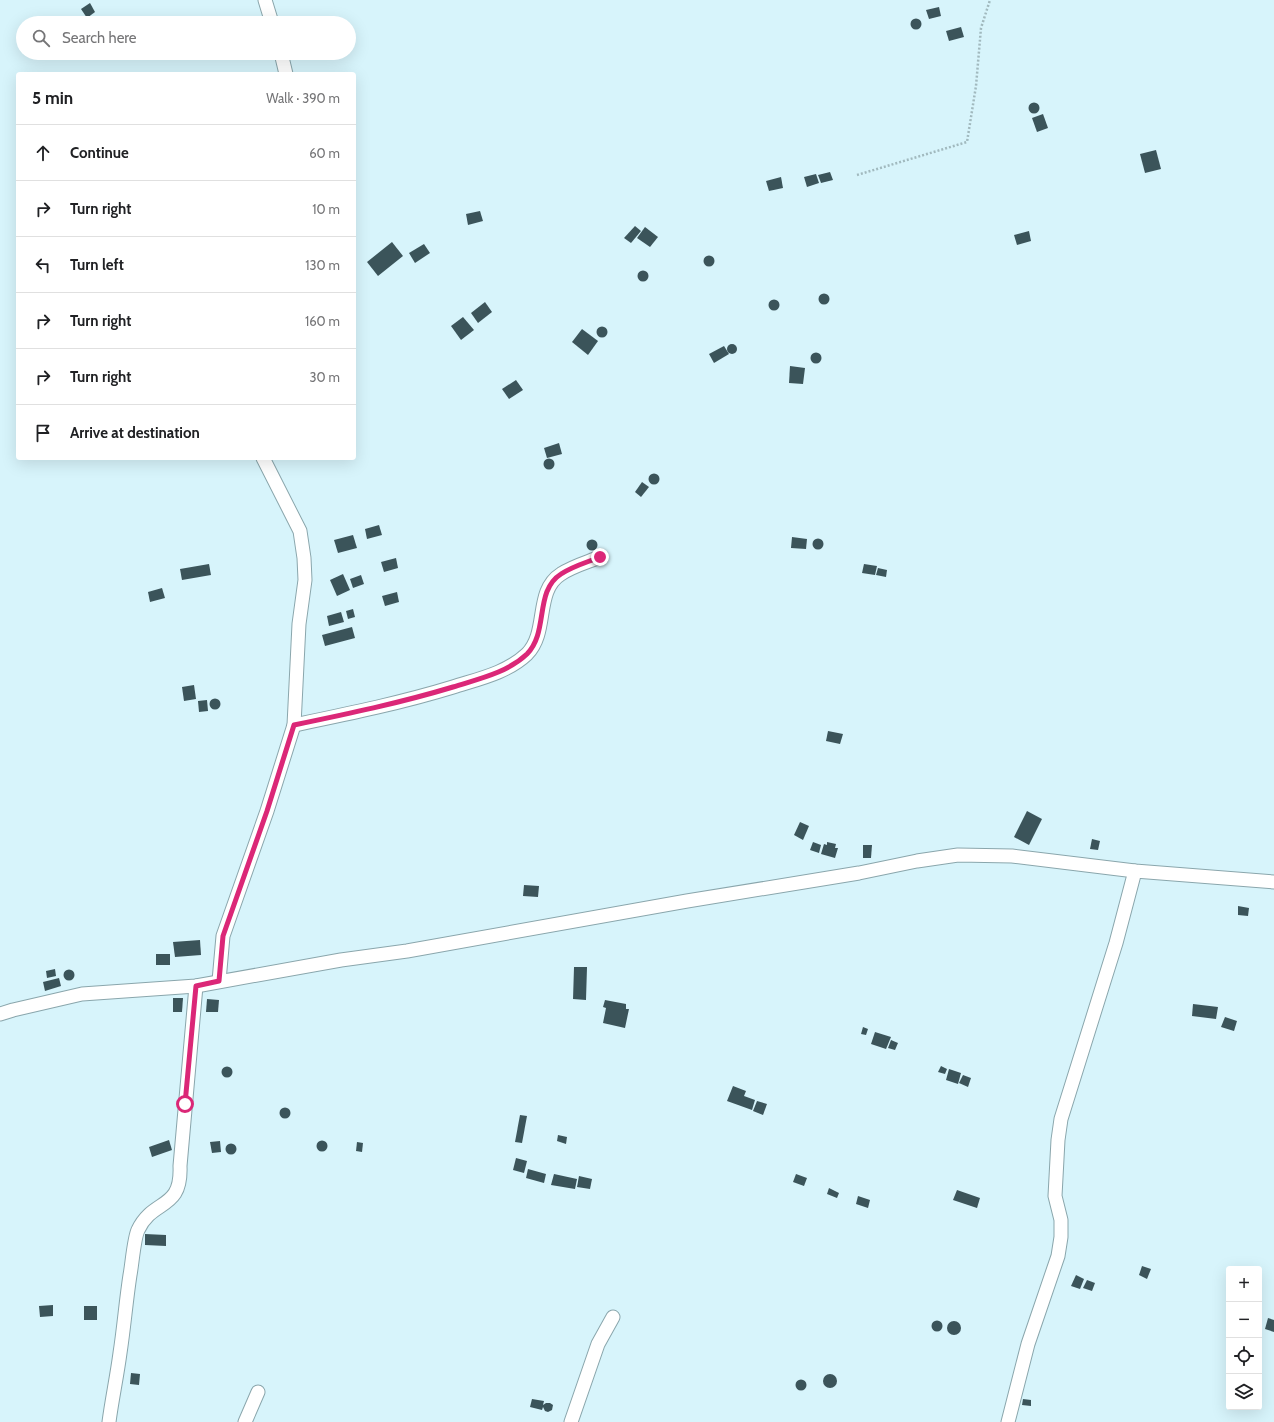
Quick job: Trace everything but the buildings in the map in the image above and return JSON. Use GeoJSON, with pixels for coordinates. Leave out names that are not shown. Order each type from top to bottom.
{"type":"FeatureCollection","features":[{"type":"Feature","properties":{"kind":"street"},"geometry":{"type":"LineString","coordinates":[[265,0],[270,16]]}},
{"type":"Feature","properties":{"kind":"street"},"geometry":{"type":"LineString","coordinates":[[283,60],[286,72]]}},
{"type":"Feature","properties":{"kind":"street"},"geometry":{"type":"LineString","coordinates":[[219,981],[223,936],[267,811],[294,725],[300,624],[305,580],[304,558],[300,531],[264,460]]}},
{"type":"Feature","properties":{"kind":"street"},"geometry":{"type":"LineString","coordinates":[[294,725],[427,695],[510,668],[527,654],[537,641],[542,606],[551,583],[561,574],[600,557]]}},
{"type":"Feature","properties":{"kind":"street"},"geometry":{"type":"LineString","coordinates":[[0,1014],[82,994],[196,986],[341,960],[407,951],[958,855],[1012,856],[1135,871],[1274,882]]}},
{"type":"Feature","properties":{"kind":"street"},"geometry":{"type":"LineString","coordinates":[[1008,1422],[1028,1344],[1058,1256],[1061,1220],[1055,1196],[1061,1119],[1116,943],[1135,871]]}},
{"type":"Feature","properties":{"kind":"street"},"geometry":{"type":"LineString","coordinates":[[108,1422],[120,1353],[124,1312],[137,1231],[151,1213],[175,1195],[181,1178],[196,986]]}},
{"type":"Feature","properties":{"kind":"street"},"geometry":{"type":"LineString","coordinates":[[571,1422],[598,1344],[613,1317]]}},
{"type":"Feature","properties":{"kind":"street"},"geometry":{"type":"LineString","coordinates":[[245,1422],[258,1392]]}},
{"type":"Feature","properties":{"kind":"path"},"geometry":{"type":"LineString","coordinates":[[856,175],[967,142],[976,86],[981,28],[990,0]]}},
{"type":"Feature","properties":{"kind":"route"},"geometry":{"type":"LineString","coordinates":[[185,1104],[196,986],[219,981],[223,936],[267,811],[294,725],[427,695],[510,668],[527,654],[537,641],[542,606],[551,583],[561,574],[600,557]]}}]}
